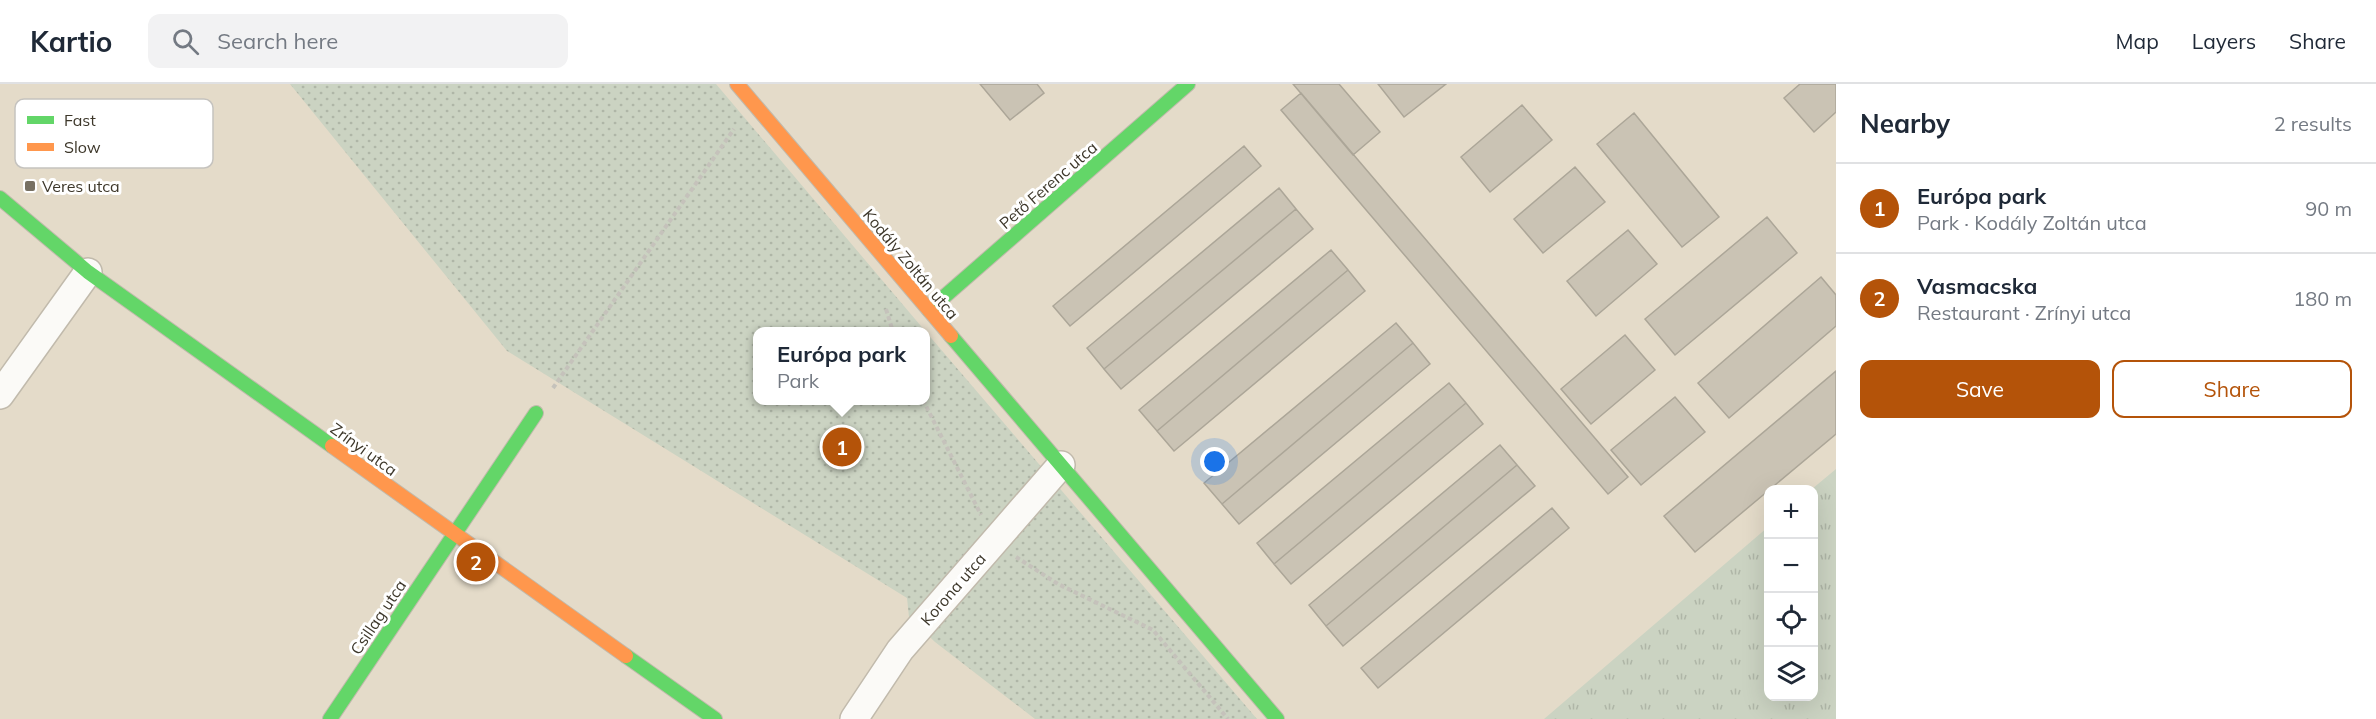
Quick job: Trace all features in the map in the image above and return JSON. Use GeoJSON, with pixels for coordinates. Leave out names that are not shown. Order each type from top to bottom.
{"type":"FeatureCollection","features":[{"type":"Feature","properties":{"kind":"street","name":"Kodály Zoltán utca"},"geometry":{"type":"LineString","coordinates":[[737,84],[1277,719]]}},
{"type":"Feature","properties":{"kind":"street","name":"Pető Ferenc utca"},"geometry":{"type":"LineString","coordinates":[[928,310],[1188,84]]}},
{"type":"Feature","properties":{"kind":"street","name":"Zrínyi utca"},"geometry":{"type":"LineString","coordinates":[[0,198],[88,272],[716,719]]}},
{"type":"Feature","properties":{"kind":"street"},"geometry":{"type":"LineString","coordinates":[[0,395],[88,272]]}},
{"type":"Feature","properties":{"kind":"street","name":"Csillag utca"},"geometry":{"type":"LineString","coordinates":[[330,719],[453,533],[536,414]]}},
{"type":"Feature","properties":{"kind":"street","name":"Korona utca"},"geometry":{"type":"LineString","coordinates":[[854,719],[900,650],[1061,465]]}},
{"type":"Feature","properties":{"kind":"path"},"geometry":{"type":"LineString","coordinates":[[536,414],[753,102]]}},
{"type":"Feature","properties":{"kind":"path"},"geometry":{"type":"LineString","coordinates":[[926,405],[986,526],[1004,549],[1058,584],[1153,630],[1228,719]]}},
{"type":"Feature","properties":{"kind":"green space"},"geometry":{"type":"Polygon","coordinates":[[[290,84],[716,84],[922,327],[753,327],[753,405],[930,405],[930,337],[1257,719],[1035,719],[935,642],[909,617],[907,598],[507,351],[290,84]]]}},
{"type":"Feature","properties":{"kind":"green space"},"geometry":{"type":"Polygon","coordinates":[[[1836,469],[1836,719],[1544,719],[1764,530],[1764,701],[1818,701],[1817,485],[1836,469]]]}},
{"type":"Feature","properties":{"kind":"building"},"geometry":{"type":"Polygon","coordinates":[[[980,84],[1037,84],[1044,93],[1010,120],[980,84]]]}},
{"type":"Feature","properties":{"kind":"building"},"geometry":{"type":"Polygon","coordinates":[[[1293,84],[1339,84],[1380,132],[1353,155],[1293,84]]]}},
{"type":"Feature","properties":{"kind":"building"},"geometry":{"type":"Polygon","coordinates":[[[1378,84],[1446,84],[1404,117],[1378,84]]]}},
{"type":"Feature","properties":{"kind":"building"},"geometry":{"type":"Polygon","coordinates":[[[1800,84],[1836,84],[1836,112],[1814,132],[1784,98],[1800,84]]]}},
{"type":"Feature","properties":{"kind":"building"},"geometry":{"type":"Polygon","coordinates":[[[1301,93],[1628,477],[1608,494],[1281,110],[1301,93]]]}},
{"type":"Feature","properties":{"kind":"building"},"geometry":{"type":"Polygon","coordinates":[[[1522,105],[1552,140],[1490,192],[1461,157],[1522,105]]]}},
{"type":"Feature","properties":{"kind":"building"},"geometry":{"type":"Polygon","coordinates":[[[1634,113],[1719,217],[1682,247],[1597,144],[1634,113]]]}},
{"type":"Feature","properties":{"kind":"building"},"geometry":{"type":"Polygon","coordinates":[[[1244,146],[1261,166],[1070,326],[1053,306],[1244,146]]]}},
{"type":"Feature","properties":{"kind":"building"},"geometry":{"type":"Polygon","coordinates":[[[1575,167],[1605,202],[1543,253],[1514,219],[1575,167]]]}},
{"type":"Feature","properties":{"kind":"building"},"geometry":{"type":"Polygon","coordinates":[[[1279,188],[1296,209],[1104,369],[1087,348],[1279,188]]]}},
{"type":"Feature","properties":{"kind":"building"},"geometry":{"type":"Polygon","coordinates":[[[1296,209],[1313,229],[1121,389],[1104,369],[1296,209]]]}},
{"type":"Feature","properties":{"kind":"building"},"geometry":{"type":"Polygon","coordinates":[[[1767,217],[1797,253],[1675,355],[1645,319],[1767,217]]]}},
{"type":"Feature","properties":{"kind":"building"},"geometry":{"type":"Polygon","coordinates":[[[1628,230],[1657,264],[1596,316],[1567,281],[1628,230]]]}},
{"type":"Feature","properties":{"kind":"building"},"geometry":{"type":"Polygon","coordinates":[[[1331,250],[1348,270],[1157,431],[1139,410],[1331,250]]]}},
{"type":"Feature","properties":{"kind":"building"},"geometry":{"type":"Polygon","coordinates":[[[1348,270],[1365,291],[1174,451],[1157,431],[1348,270]]]}},
{"type":"Feature","properties":{"kind":"building"},"geometry":{"type":"Polygon","coordinates":[[[1821,277],[1836,295],[1836,326],[1729,418],[1698,383],[1821,277]]]}},
{"type":"Feature","properties":{"kind":"building"},"geometry":{"type":"Polygon","coordinates":[[[1396,323],[1413,343],[1222,504],[1204,483],[1396,323]]]}},
{"type":"Feature","properties":{"kind":"building"},"geometry":{"type":"Polygon","coordinates":[[[1625,335],[1655,370],[1591,424],[1561,389],[1625,335]]]}},
{"type":"Feature","properties":{"kind":"building"},"geometry":{"type":"Polygon","coordinates":[[[1413,343],[1430,364],[1239,524],[1222,504],[1413,343]]]}},
{"type":"Feature","properties":{"kind":"building"},"geometry":{"type":"Polygon","coordinates":[[[1836,371],[1836,434],[1775,485],[1764,485],[1764,494],[1695,552],[1664,516],[1836,371]]]}},
{"type":"Feature","properties":{"kind":"building"},"geometry":{"type":"Polygon","coordinates":[[[1449,383],[1466,403],[1274,564],[1257,543],[1449,383]]]}},
{"type":"Feature","properties":{"kind":"building"},"geometry":{"type":"Polygon","coordinates":[[[1675,397],[1705,432],[1641,485],[1611,450],[1675,397]]]}},
{"type":"Feature","properties":{"kind":"building"},"geometry":{"type":"Polygon","coordinates":[[[1466,403],[1483,424],[1291,584],[1274,564],[1466,403]]]}},
{"type":"Feature","properties":{"kind":"building"},"geometry":{"type":"Polygon","coordinates":[[[1500,445],[1517,465],[1326,626],[1309,605],[1500,445]]]}},
{"type":"Feature","properties":{"kind":"building"},"geometry":{"type":"Polygon","coordinates":[[[1517,465],[1535,486],[1343,646],[1326,626],[1517,465]]]}},
{"type":"Feature","properties":{"kind":"building"},"geometry":{"type":"Polygon","coordinates":[[[1552,508],[1569,528],[1378,688],[1361,668],[1552,508]]]}},
{"type":"Feature","properties":{"kind":"traffic: fast"},"geometry":{"type":"LineString","coordinates":[[929,310],[1188,84]]}},
{"type":"Feature","properties":{"kind":"traffic: fast"},"geometry":{"type":"LineString","coordinates":[[0,198],[88,272],[332,446]]}},
{"type":"Feature","properties":{"kind":"traffic: fast"},"geometry":{"type":"LineString","coordinates":[[951,336],[1277,719]]}},
{"type":"Feature","properties":{"kind":"traffic: fast"},"geometry":{"type":"LineString","coordinates":[[330,719],[536,413]]}},
{"type":"Feature","properties":{"kind":"traffic: fast"},"geometry":{"type":"LineString","coordinates":[[626,656],[715,719]]}},
{"type":"Feature","properties":{"kind":"traffic: slow"},"geometry":{"type":"LineString","coordinates":[[737,84],[951,336]]}},
{"type":"Feature","properties":{"kind":"traffic: slow"},"geometry":{"type":"LineString","coordinates":[[332,446],[626,656]]}},
{"type":"Feature","properties":{"kind":"place","name":"Veres utca"},"geometry":{"type":"Point","coordinates":[30,186]}},
{"type":"Feature","properties":{"kind":"place","name":"Európa park"},"geometry":{"type":"Point","coordinates":[842,447]}},
{"type":"Feature","properties":{"kind":"place","name":"Vasmacska"},"geometry":{"type":"Point","coordinates":[476,562]}}]}
